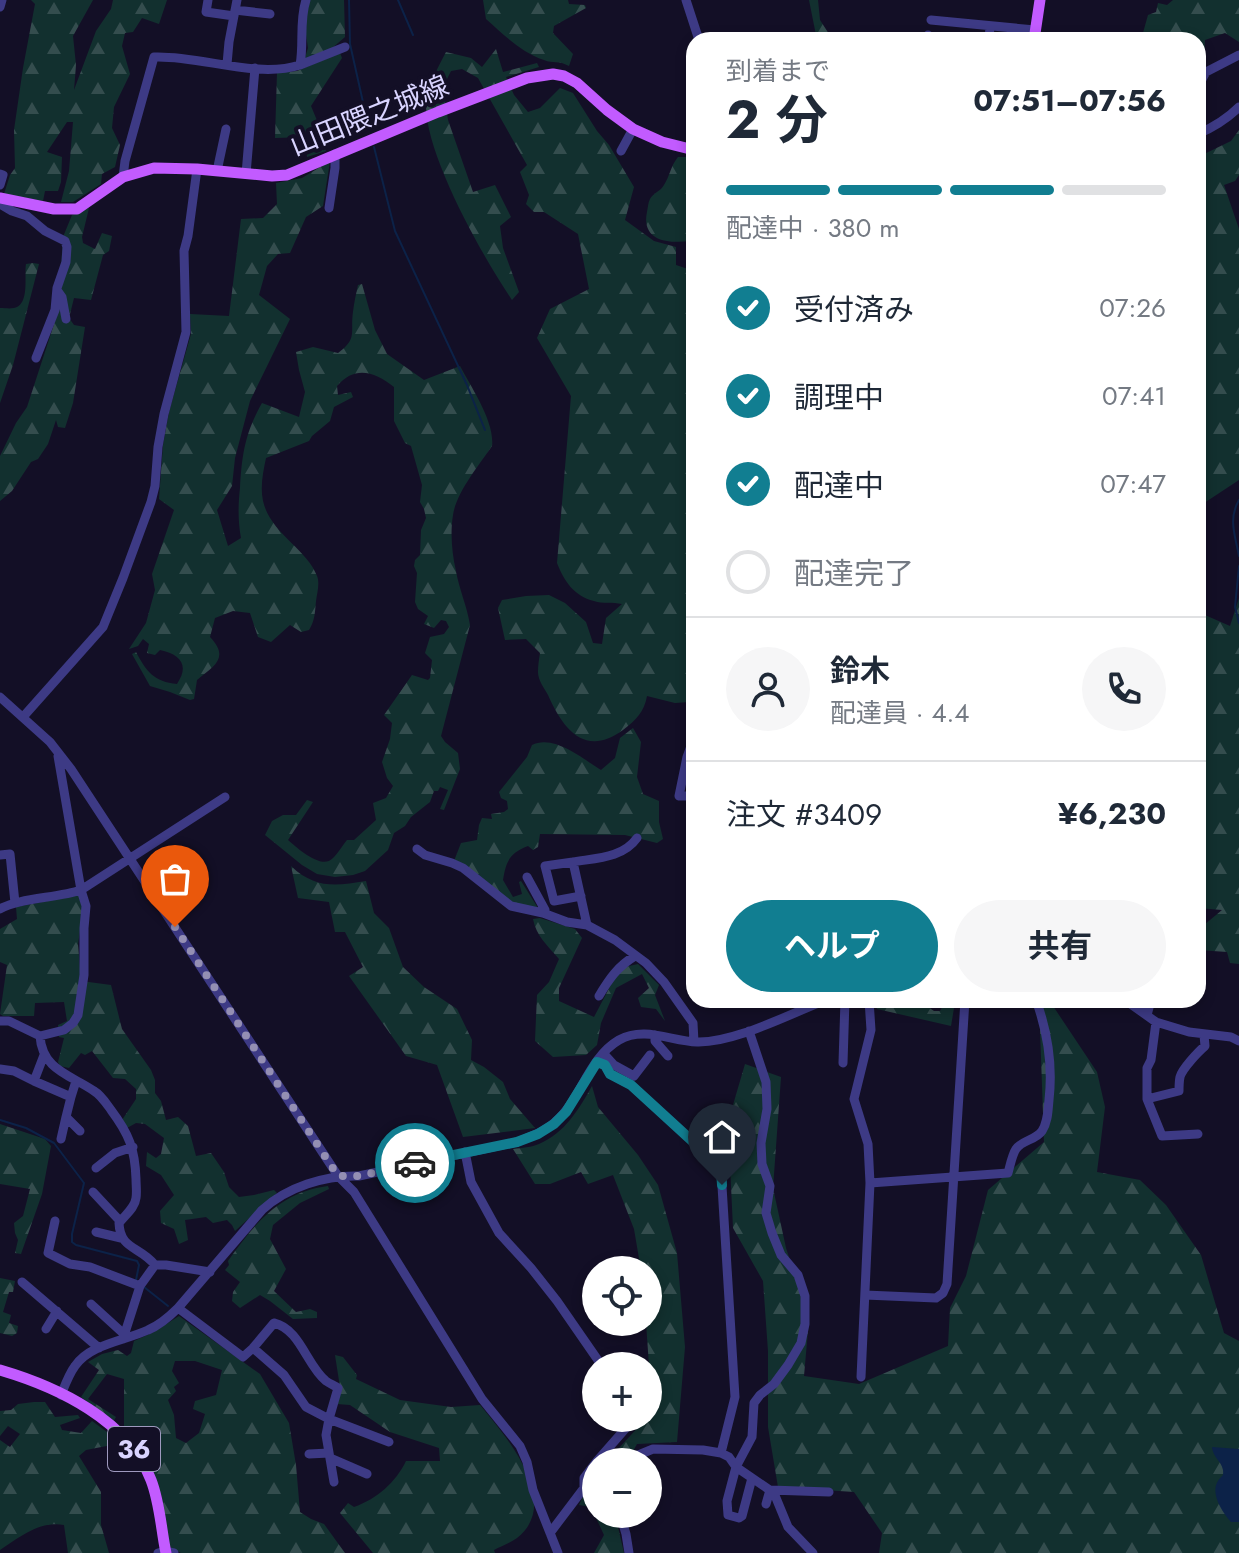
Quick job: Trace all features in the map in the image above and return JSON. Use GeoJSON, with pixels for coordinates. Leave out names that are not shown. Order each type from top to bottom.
{"type":"FeatureCollection","features":[{"type":"Feature","properties":{"kind":"main road"},"geometry":{"type":"LineString","coordinates":[[1035,32],[1040,0]]}},
{"type":"Feature","properties":{"kind":"main road","name":"山田隈之城線"},"geometry":{"type":"LineString","coordinates":[[0,201],[77,209],[123,177],[154,168],[287,175],[438,112],[541,75],[553,74],[577,83],[633,129],[662,142],[686,148]]}},
{"type":"Feature","properties":{"kind":"main road","name":"36"},"geometry":{"type":"LineString","coordinates":[[0,1370],[47,1386],[97,1416],[134,1449],[144,1463],[155,1494],[166,1553]]}},
{"type":"Feature","properties":{"kind":"street"},"geometry":{"type":"LineString","coordinates":[[0,7],[2,0]]}},
{"type":"Feature","properties":{"kind":"street"},"geometry":{"type":"LineString","coordinates":[[208,0],[206,12],[236,9],[270,14]]}},
{"type":"Feature","properties":{"kind":"street"},"geometry":{"type":"LineString","coordinates":[[300,65],[306,0]]}},
{"type":"Feature","properties":{"kind":"street"},"geometry":{"type":"LineString","coordinates":[[686,0],[696,32]]}},
{"type":"Feature","properties":{"kind":"street"},"geometry":{"type":"LineString","coordinates":[[227,64],[236,9]]}},
{"type":"Feature","properties":{"kind":"street"},"geometry":{"type":"LineString","coordinates":[[931,20],[1019,32]]}},
{"type":"Feature","properties":{"kind":"street"},"geometry":{"type":"LineString","coordinates":[[990,26],[990,32]]}},
{"type":"Feature","properties":{"kind":"street"},"geometry":{"type":"LineString","coordinates":[[123,177],[154,57],[287,69],[345,47]]}},
{"type":"Feature","properties":{"kind":"street"},"geometry":{"type":"LineString","coordinates":[[1206,72],[1239,55]]}},
{"type":"Feature","properties":{"kind":"street"},"geometry":{"type":"LineString","coordinates":[[246,174],[255,68]]}},
{"type":"Feature","properties":{"kind":"street"},"geometry":{"type":"LineString","coordinates":[[1206,131],[1239,107]]}},
{"type":"Feature","properties":{"kind":"street"},"geometry":{"type":"LineString","coordinates":[[217,171],[226,129]]}},
{"type":"Feature","properties":{"kind":"street"},"geometry":{"type":"LineString","coordinates":[[621,151],[633,129]]}},
{"type":"Feature","properties":{"kind":"street"},"geometry":{"type":"LineString","coordinates":[[329,208],[335,154]]}},
{"type":"Feature","properties":{"kind":"street"},"geometry":{"type":"LineString","coordinates":[[23,717],[103,627],[151,502],[164,414],[186,332],[184,251],[197,169]]}},
{"type":"Feature","properties":{"kind":"street"},"geometry":{"type":"LineString","coordinates":[[0,174],[3,175],[0,185]]}},
{"type":"Feature","properties":{"kind":"street"},"geometry":{"type":"LineString","coordinates":[[0,201],[65,241],[67,247],[55,310],[36,358]]}},
{"type":"Feature","properties":{"kind":"street"},"geometry":{"type":"LineString","coordinates":[[57,290],[62,297],[66,319]]}},
{"type":"Feature","properties":{"kind":"street"},"geometry":{"type":"LineString","coordinates":[[0,697],[58,753],[338,1176],[354,1192],[482,1399],[520,1446],[533,1490],[558,1553]]}},
{"type":"Feature","properties":{"kind":"street"},"geometry":{"type":"LineString","coordinates":[[0,1021],[9,1021],[40,1036],[64,1030],[78,1015],[84,975],[86,906],[58,753]]}},
{"type":"Feature","properties":{"kind":"street"},"geometry":{"type":"LineString","coordinates":[[686,762],[679,796],[686,796]]}},
{"type":"Feature","properties":{"kind":"street"},"geometry":{"type":"LineString","coordinates":[[0,909],[15,903],[64,896],[81,890],[225,797]]}},
{"type":"Feature","properties":{"kind":"street"},"geometry":{"type":"LineString","coordinates":[[554,901],[545,866],[620,853],[631,847],[637,838]]}},
{"type":"Feature","properties":{"kind":"street"},"geometry":{"type":"LineString","coordinates":[[417,849],[425,855],[463,868],[511,906],[587,925],[615,940],[664,982],[693,1023],[694,1042]]}},
{"type":"Feature","properties":{"kind":"street"},"geometry":{"type":"LineString","coordinates":[[0,855],[10,854],[15,903]]}},
{"type":"Feature","properties":{"kind":"street"},"geometry":{"type":"LineString","coordinates":[[573,862],[587,925]]}},
{"type":"Feature","properties":{"kind":"street"},"geometry":{"type":"LineString","coordinates":[[527,877],[544,912]]}},
{"type":"Feature","properties":{"kind":"street"},"geometry":{"type":"LineString","coordinates":[[544,912],[548,904],[554,901],[581,896]]}},
{"type":"Feature","properties":{"kind":"street"},"geometry":{"type":"LineString","coordinates":[[599,996],[621,964],[635,956]]}},
{"type":"Feature","properties":{"kind":"street"},"geometry":{"type":"LineString","coordinates":[[61,1395],[75,1365],[84,1356],[124,1337],[150,1330],[165,1320],[262,1210],[290,1190],[338,1176],[359,1176],[517,1142],[538,1134],[566,1112],[601,1058],[620,1039],[638,1034],[694,1042],[724,1040],[806,1008]]}},
{"type":"Feature","properties":{"kind":"street"},"geometry":{"type":"LineString","coordinates":[[843,1063],[845,1008]]}},
{"type":"Feature","properties":{"kind":"street"},"geometry":{"type":"LineString","coordinates":[[861,1377],[870,1183],[868,1144],[854,1099],[871,1030],[870,1008]]}},
{"type":"Feature","properties":{"kind":"street"},"geometry":{"type":"LineString","coordinates":[[865,1295],[936,1298],[943,1293],[947,1284],[964,1008]]}},
{"type":"Feature","properties":{"kind":"street"},"geometry":{"type":"LineString","coordinates":[[1032,1008],[1041,1028],[1042,1041]]}},
{"type":"Feature","properties":{"kind":"street"},"geometry":{"type":"LineString","coordinates":[[870,1183],[1008,1173],[1016,1149],[1039,1135],[1048,1115],[1052,1078],[1048,1042],[1038,1008]]}},
{"type":"Feature","properties":{"kind":"street"},"geometry":{"type":"LineString","coordinates":[[1137,1008],[1156,1022],[1239,1041]]}},
{"type":"Feature","properties":{"kind":"street"},"geometry":{"type":"LineString","coordinates":[[1147,1015],[1149,1008]]}},
{"type":"Feature","properties":{"kind":"street"},"geometry":{"type":"LineString","coordinates":[[1156,1022],[1147,1068],[1147,1099],[1162,1136],[1198,1134]]}},
{"type":"Feature","properties":{"kind":"street"},"geometry":{"type":"LineString","coordinates":[[749,1031],[767,1091],[761,1143],[762,1164],[770,1186],[766,1213],[781,1255],[798,1275],[805,1296],[801,1343],[774,1384],[754,1403],[752,1437],[736,1467],[727,1501],[728,1515],[742,1516],[752,1478]]}},
{"type":"Feature","properties":{"kind":"street"},"geometry":{"type":"LineString","coordinates":[[655,1035],[655,1041],[668,1056]]}},
{"type":"Feature","properties":{"kind":"street"},"geometry":{"type":"LineString","coordinates":[[1147,1099],[1179,1091],[1180,1074],[1205,1046],[1204,1035]]}},
{"type":"Feature","properties":{"kind":"street"},"geometry":{"type":"LineString","coordinates":[[40,1036],[44,1055],[58,1069],[96,1091],[118,1119],[133,1147],[136,1197],[133,1207],[120,1221],[121,1238],[142,1251],[155,1265],[210,1272]]}},
{"type":"Feature","properties":{"kind":"street"},"geometry":{"type":"LineString","coordinates":[[34,1081],[44,1055]]}},
{"type":"Feature","properties":{"kind":"street"},"geometry":{"type":"LineString","coordinates":[[601,1058],[634,1076],[650,1055]]}},
{"type":"Feature","properties":{"kind":"street"},"geometry":{"type":"LineString","coordinates":[[601,1058],[610,1074],[631,1085],[721,1170],[735,1397],[721,1453]]}},
{"type":"Feature","properties":{"kind":"street"},"geometry":{"type":"LineString","coordinates":[[0,1069],[14,1071],[71,1097]]}},
{"type":"Feature","properties":{"kind":"street"},"geometry":{"type":"LineString","coordinates":[[61,1139],[76,1081]]}},
{"type":"Feature","properties":{"kind":"street"},"geometry":{"type":"LineString","coordinates":[[66,1117],[80,1131]]}},
{"type":"Feature","properties":{"kind":"street"},"geometry":{"type":"LineString","coordinates":[[96,1168],[115,1153],[133,1147]]}},
{"type":"Feature","properties":{"kind":"street"},"geometry":{"type":"LineString","coordinates":[[465,1152],[471,1182],[499,1233],[557,1301],[592,1352]]}},
{"type":"Feature","properties":{"kind":"street"},"geometry":{"type":"LineString","coordinates":[[93,1192],[120,1221]]}},
{"type":"Feature","properties":{"kind":"street"},"geometry":{"type":"LineString","coordinates":[[55,1221],[48,1253],[70,1264],[90,1267],[141,1285]]}},
{"type":"Feature","properties":{"kind":"street"},"geometry":{"type":"LineString","coordinates":[[96,1232],[121,1238]]}},
{"type":"Feature","properties":{"kind":"street"},"geometry":{"type":"LineString","coordinates":[[124,1337],[141,1285],[155,1265]]}},
{"type":"Feature","properties":{"kind":"street"},"geometry":{"type":"LineString","coordinates":[[22,1282],[99,1348]]}},
{"type":"Feature","properties":{"kind":"street"},"geometry":{"type":"LineString","coordinates":[[91,1304],[124,1337]]}},
{"type":"Feature","properties":{"kind":"street"},"geometry":{"type":"LineString","coordinates":[[178,1308],[243,1357],[274,1323],[296,1339],[324,1380],[338,1388],[326,1435],[334,1482]]}},
{"type":"Feature","properties":{"kind":"street"},"geometry":{"type":"LineString","coordinates":[[46,1329],[57,1311]]}},
{"type":"Feature","properties":{"kind":"street"},"geometry":{"type":"LineString","coordinates":[[253,1348],[284,1375],[306,1407],[389,1442]]}},
{"type":"Feature","properties":{"kind":"street"},"geometry":{"type":"LineString","coordinates":[[608,1448],[622,1432]]}},
{"type":"Feature","properties":{"kind":"street"},"geometry":{"type":"LineString","coordinates":[[662,1449],[703,1450],[729,1457],[736,1467],[774,1493],[788,1527],[813,1553]]}},
{"type":"Feature","properties":{"kind":"street"},"geometry":{"type":"LineString","coordinates":[[309,1454],[330,1455],[367,1474]]}},
{"type":"Feature","properties":{"kind":"street"},"geometry":{"type":"LineString","coordinates":[[770,1490],[829,1492]]}},
{"type":"Feature","properties":{"kind":"street"},"geometry":{"type":"LineString","coordinates":[[766,1504],[770,1490]]}},
{"type":"Feature","properties":{"kind":"street"},"geometry":{"type":"LineString","coordinates":[[550,1533],[582,1491]]}},
{"type":"Feature","properties":{"kind":"street"},"geometry":{"type":"LineString","coordinates":[[624,1528],[629,1553]]}},
{"type":"Feature","properties":{"kind":"green space"},"geometry":{"type":"Polygon","coordinates":[[[31,0],[93,0],[73,36],[76,65],[74,90],[96,31],[111,9],[113,0],[167,0],[159,24],[142,18],[133,32],[125,33],[122,46],[130,74],[114,107],[112,128],[120,145],[115,167],[102,174],[101,184],[73,202],[61,202],[69,171],[73,122],[67,122],[47,152],[62,157],[58,191],[45,191],[43,201],[4,194],[15,168],[14,130],[35,4],[31,0]]]}},
{"type":"Feature","properties":{"kind":"green space"},"geometry":{"type":"Polygon","coordinates":[[[309,0],[344,0],[345,37],[331,49],[304,61],[308,48],[305,28],[309,0]]]}},
{"type":"Feature","properties":{"kind":"green space"},"geometry":{"type":"Polygon","coordinates":[[[483,0],[568,0],[569,4],[585,5],[586,8],[554,26],[553,33],[573,54],[569,66],[536,57],[513,42],[486,19],[483,0]]]}},
{"type":"Feature","properties":{"kind":"green space"},"geometry":{"type":"Polygon","coordinates":[[[809,0],[818,0],[820,20],[828,32],[815,32],[809,0]]]}},
{"type":"Feature","properties":{"kind":"green space"},"geometry":{"type":"Polygon","coordinates":[[[1173,0],[1239,0],[1239,42],[1225,33],[1206,40],[1206,32],[1143,32],[1148,15],[1156,12],[1158,3],[1167,5],[1173,0]]]}},
{"type":"Feature","properties":{"kind":"green space"},"geometry":{"type":"Polygon","coordinates":[[[496,49],[503,72],[537,63],[539,67],[506,77],[514,95],[528,112],[540,108],[560,88],[573,93],[634,187],[625,220],[654,241],[676,247],[676,265],[686,268],[686,702],[675,703],[647,696],[642,711],[632,723],[609,738],[597,741],[577,736],[561,719],[539,678],[540,653],[526,639],[505,640],[498,608],[502,600],[549,595],[565,603],[586,622],[593,643],[602,644],[606,618],[622,604],[597,602],[575,592],[557,563],[571,396],[537,338],[550,309],[589,289],[578,234],[544,212],[534,212],[526,204],[529,195],[520,172],[527,165],[478,78],[462,69],[451,71],[443,87],[448,120],[473,192],[495,185],[511,217],[500,226],[503,248],[519,292],[512,300],[458,205],[428,125],[428,91],[446,52],[471,58],[482,67],[496,49]]]}},
{"type":"Feature","properties":{"kind":"green space"},"geometry":{"type":"Polygon","coordinates":[[[340,53],[342,58],[311,106],[326,151],[307,157],[305,137],[275,138],[277,73],[297,71],[340,53]]]}},
{"type":"Feature","properties":{"kind":"green space"},"geometry":{"type":"Polygon","coordinates":[[[1239,130],[1239,175],[1235,181],[1224,185],[1239,229],[1239,480],[1206,502],[1206,153],[1231,141],[1239,130]]]}},
{"type":"Feature","properties":{"kind":"green space"},"geometry":{"type":"Polygon","coordinates":[[[678,157],[686,157],[686,241],[658,238],[648,229],[646,221],[650,199],[663,187],[678,157]]]}},
{"type":"Feature","properties":{"kind":"green space"},"geometry":{"type":"Polygon","coordinates":[[[330,161],[323,206],[306,217],[290,253],[278,254],[267,266],[259,295],[290,319],[250,401],[235,458],[232,486],[217,510],[228,546],[241,538],[239,507],[242,465],[245,444],[256,414],[262,403],[299,417],[305,392],[296,352],[313,347],[338,353],[344,348],[352,335],[358,285],[362,284],[375,330],[387,354],[424,380],[460,366],[481,405],[492,437],[492,446],[455,506],[452,522],[455,564],[470,625],[441,736],[458,753],[460,769],[444,810],[440,809],[448,790],[440,787],[434,791],[430,802],[394,833],[388,850],[365,871],[335,877],[317,874],[302,865],[265,835],[272,821],[283,815],[296,815],[307,800],[313,802],[288,840],[307,855],[324,862],[332,859],[347,840],[354,840],[376,820],[373,803],[386,798],[393,786],[382,762],[392,723],[384,715],[412,675],[430,678],[432,660],[425,653],[430,637],[444,634],[449,627],[446,621],[441,620],[434,628],[424,624],[428,616],[418,609],[415,602],[417,573],[414,566],[420,555],[421,530],[426,518],[420,502],[422,485],[411,446],[405,443],[394,421],[394,387],[365,373],[351,375],[337,386],[338,395],[351,392],[353,397],[334,407],[330,421],[309,441],[266,458],[262,490],[267,512],[312,566],[318,579],[314,616],[309,630],[301,632],[290,625],[271,642],[258,637],[250,613],[233,611],[215,618],[210,637],[216,644],[219,656],[214,666],[197,680],[194,699],[190,700],[150,686],[132,654],[136,652],[147,670],[157,678],[177,684],[183,671],[178,658],[160,650],[155,655],[147,653],[149,644],[143,639],[138,646],[129,649],[146,623],[155,590],[152,574],[174,510],[159,499],[163,445],[191,334],[190,314],[229,316],[241,219],[263,218],[277,204],[276,183],[302,178],[330,161]]]}},
{"type":"Feature","properties":{"kind":"green space"},"geometry":{"type":"Polygon","coordinates":[[[89,208],[83,243],[95,249],[102,233],[112,236],[109,251],[103,255],[91,300],[74,298],[69,318],[74,325],[85,327],[73,403],[65,428],[58,427],[56,420],[48,444],[38,459],[31,462],[12,491],[0,501],[0,456],[27,407],[58,312],[63,237],[72,215],[89,208]]]}},
{"type":"Feature","properties":{"kind":"green space"},"geometry":{"type":"Polygon","coordinates":[[[26,264],[39,264],[0,403],[0,308],[14,308],[22,302],[26,264]]]}},
{"type":"Feature","properties":{"kind":"green space"},"geometry":{"type":"Polygon","coordinates":[[[1239,598],[1239,964],[1230,963],[1227,952],[1206,951],[1206,923],[1222,910],[1206,909],[1206,616],[1230,626],[1239,598]]]}},
{"type":"Feature","properties":{"kind":"green space"},"geometry":{"type":"Polygon","coordinates":[[[633,728],[641,742],[637,777],[643,794],[659,801],[663,839],[657,843],[625,835],[540,834],[538,847],[533,850],[528,846],[513,855],[507,863],[503,880],[513,897],[522,894],[521,881],[538,908],[512,903],[454,861],[461,843],[477,840],[482,818],[492,819],[491,814],[508,809],[507,801],[501,798],[499,792],[527,757],[532,745],[541,742],[559,745],[601,770],[615,758],[620,738],[633,728]]]}},
{"type":"Feature","properties":{"kind":"green space"},"geometry":{"type":"Polygon","coordinates":[[[291,866],[309,879],[326,884],[366,881],[374,913],[389,928],[403,967],[424,987],[457,1009],[472,1040],[471,1060],[503,1082],[510,1099],[535,1128],[463,1137],[437,1065],[406,1056],[349,976],[363,967],[345,932],[335,932],[329,902],[298,898],[291,866]]]}},
{"type":"Feature","properties":{"kind":"green space"},"geometry":{"type":"Polygon","coordinates":[[[79,895],[83,911],[78,944],[81,981],[111,985],[122,1029],[151,1070],[155,1093],[161,1101],[166,1120],[178,1117],[188,1126],[196,1156],[211,1153],[224,1172],[229,1187],[239,1197],[274,1190],[277,1193],[235,1231],[227,1220],[213,1223],[206,1217],[185,1220],[188,1240],[179,1244],[174,1229],[161,1223],[160,1211],[174,1195],[161,1175],[146,1166],[147,1152],[156,1158],[161,1154],[164,1138],[145,1124],[136,1123],[127,1128],[122,1120],[136,1099],[136,1089],[125,1079],[113,1078],[92,1051],[85,1055],[81,1053],[69,1068],[60,1066],[58,1062],[64,1038],[59,1037],[58,1025],[67,1021],[64,1002],[35,1003],[34,1016],[0,1014],[7,965],[0,962],[0,929],[17,919],[16,907],[79,895]]]}},
{"type":"Feature","properties":{"kind":"green space"},"geometry":{"type":"Polygon","coordinates":[[[540,918],[575,929],[582,938],[559,988],[559,1001],[594,1017],[614,979],[625,967],[638,964],[659,985],[655,995],[665,1021],[656,1009],[641,1007],[638,998],[649,988],[642,974],[616,988],[601,1023],[597,1045],[586,1055],[553,1057],[535,1041],[537,995],[549,982],[559,959],[537,931],[533,919],[540,918]]]}},
{"type":"Feature","properties":{"kind":"green space"},"geometry":{"type":"Polygon","coordinates":[[[930,1008],[940,1011],[942,1008],[954,1008],[951,1026],[877,1009],[930,1008]]]}},
{"type":"Feature","properties":{"kind":"green space"},"geometry":{"type":"Polygon","coordinates":[[[1039,1008],[1054,1008],[1097,1072],[1105,1107],[1097,1172],[1140,1180],[1166,1205],[1201,1255],[1224,1333],[1239,1341],[1239,1553],[879,1553],[882,1533],[854,1492],[778,1487],[768,1427],[768,1351],[763,1281],[733,1228],[728,1122],[745,1064],[781,1077],[773,1188],[786,1248],[809,1319],[804,1376],[859,1384],[948,1346],[950,1308],[966,1276],[988,1190],[1044,1142],[1039,1008]]]}},
{"type":"Feature","properties":{"kind":"green space"},"geometry":{"type":"Polygon","coordinates":[[[592,1086],[598,1107],[638,1155],[658,1185],[677,1253],[685,1347],[677,1442],[619,1448],[634,1432],[662,1432],[662,1352],[648,1352],[647,1336],[662,1336],[662,1256],[639,1256],[634,1229],[613,1175],[588,1184],[581,1172],[550,1184],[535,1184],[513,1149],[536,1145],[548,1139],[564,1127],[592,1086]]]}},
{"type":"Feature","properties":{"kind":"green space"},"geometry":{"type":"Polygon","coordinates":[[[0,1124],[45,1139],[51,1146],[42,1194],[21,1254],[15,1253],[18,1240],[14,1223],[23,1216],[30,1189],[0,1184],[0,1124]]]}},
{"type":"Feature","properties":{"kind":"green space"},"geometry":{"type":"Polygon","coordinates":[[[328,1186],[329,1189],[300,1203],[273,1225],[270,1239],[286,1269],[274,1291],[296,1312],[310,1309],[317,1312],[317,1318],[293,1319],[260,1295],[240,1308],[232,1301],[233,1292],[240,1282],[225,1270],[238,1247],[258,1223],[282,1203],[311,1189],[328,1186]]]}},
{"type":"Feature","properties":{"kind":"green space"},"geometry":{"type":"Polygon","coordinates":[[[0,1278],[15,1281],[3,1312],[11,1315],[9,1323],[18,1326],[17,1333],[12,1336],[0,1333],[0,1278]]]}},
{"type":"Feature","properties":{"kind":"green space"},"geometry":{"type":"Polygon","coordinates":[[[179,1316],[260,1374],[289,1423],[300,1512],[324,1524],[345,1553],[181,1553],[168,1546],[159,1496],[124,1428],[124,1379],[107,1374],[88,1399],[116,1417],[113,1422],[81,1397],[99,1370],[88,1362],[118,1350],[127,1356],[134,1341],[179,1316]],[[175,1361],[172,1371],[179,1383],[168,1400],[174,1415],[176,1438],[186,1443],[199,1433],[205,1414],[193,1409],[195,1401],[216,1395],[222,1370],[195,1361],[175,1361]]]}},
{"type":"Feature","properties":{"kind":"green space"},"geometry":{"type":"Polygon","coordinates":[[[335,1355],[343,1357],[357,1375],[356,1379],[400,1400],[451,1407],[480,1405],[515,1451],[532,1488],[534,1506],[530,1523],[517,1538],[494,1550],[495,1553],[373,1553],[340,1513],[348,1503],[354,1507],[362,1504],[385,1489],[406,1461],[440,1461],[439,1448],[390,1432],[350,1405],[337,1404],[340,1387],[335,1355]]]}},
{"type":"Feature","properties":{"kind":"green space"},"geometry":{"type":"Polygon","coordinates":[[[45,1402],[55,1417],[78,1415],[80,1418],[60,1425],[62,1430],[81,1433],[92,1421],[122,1443],[86,1450],[79,1456],[101,1492],[101,1525],[109,1553],[68,1553],[64,1525],[55,1524],[30,1531],[0,1550],[0,1440],[10,1447],[20,1434],[8,1426],[0,1436],[0,1411],[45,1402]]]}},
{"type":"Feature","properties":{"kind":"green space"},"geometry":{"type":"Polygon","coordinates":[[[601,1528],[618,1528],[624,1553],[594,1553],[604,1535],[601,1528]]]}},
{"type":"Feature","properties":{"kind":"water"},"geometry":{"type":"Polygon","coordinates":[[[1212,1447],[1239,1449],[1239,1522],[1231,1522],[1218,1502],[1215,1491],[1223,1470],[1212,1447]]]}},
{"type":"Feature","properties":{"kind":"waterway"},"geometry":{"type":"LineString","coordinates":[[349,0],[350,44],[369,129]]}},
{"type":"Feature","properties":{"kind":"waterway"},"geometry":{"type":"LineString","coordinates":[[398,0],[413,35]]}},
{"type":"Feature","properties":{"kind":"waterway"},"geometry":{"type":"LineString","coordinates":[[374,147],[395,231],[485,430]]}},
{"type":"Feature","properties":{"kind":"waterway"},"geometry":{"type":"LineString","coordinates":[[1239,500],[1233,521],[1239,556]]}},
{"type":"Feature","properties":{"kind":"waterway"},"geometry":{"type":"LineString","coordinates":[[1239,566],[1235,607],[1239,623]]}},
{"type":"Feature","properties":{"kind":"waterway"},"geometry":{"type":"LineString","coordinates":[[0,1120],[26,1128],[54,1143],[84,1183],[72,1242],[137,1261],[136,1280]]}},
{"type":"Feature","properties":{"kind":"waterway"},"geometry":{"type":"LineString","coordinates":[[144,1287],[168,1306]]}},
{"type":"Feature","properties":{"kind":"way so far"},"geometry":{"type":"LineString","coordinates":[[175,927],[338,1176],[359,1176],[415,1163]]}},
{"type":"Feature","properties":{"kind":"route"},"geometry":{"type":"LineString","coordinates":[[415,1163],[517,1142],[538,1134],[566,1112],[597,1062],[605,1065],[610,1074],[631,1085],[714,1161],[721,1170],[722,1185]]}}]}
